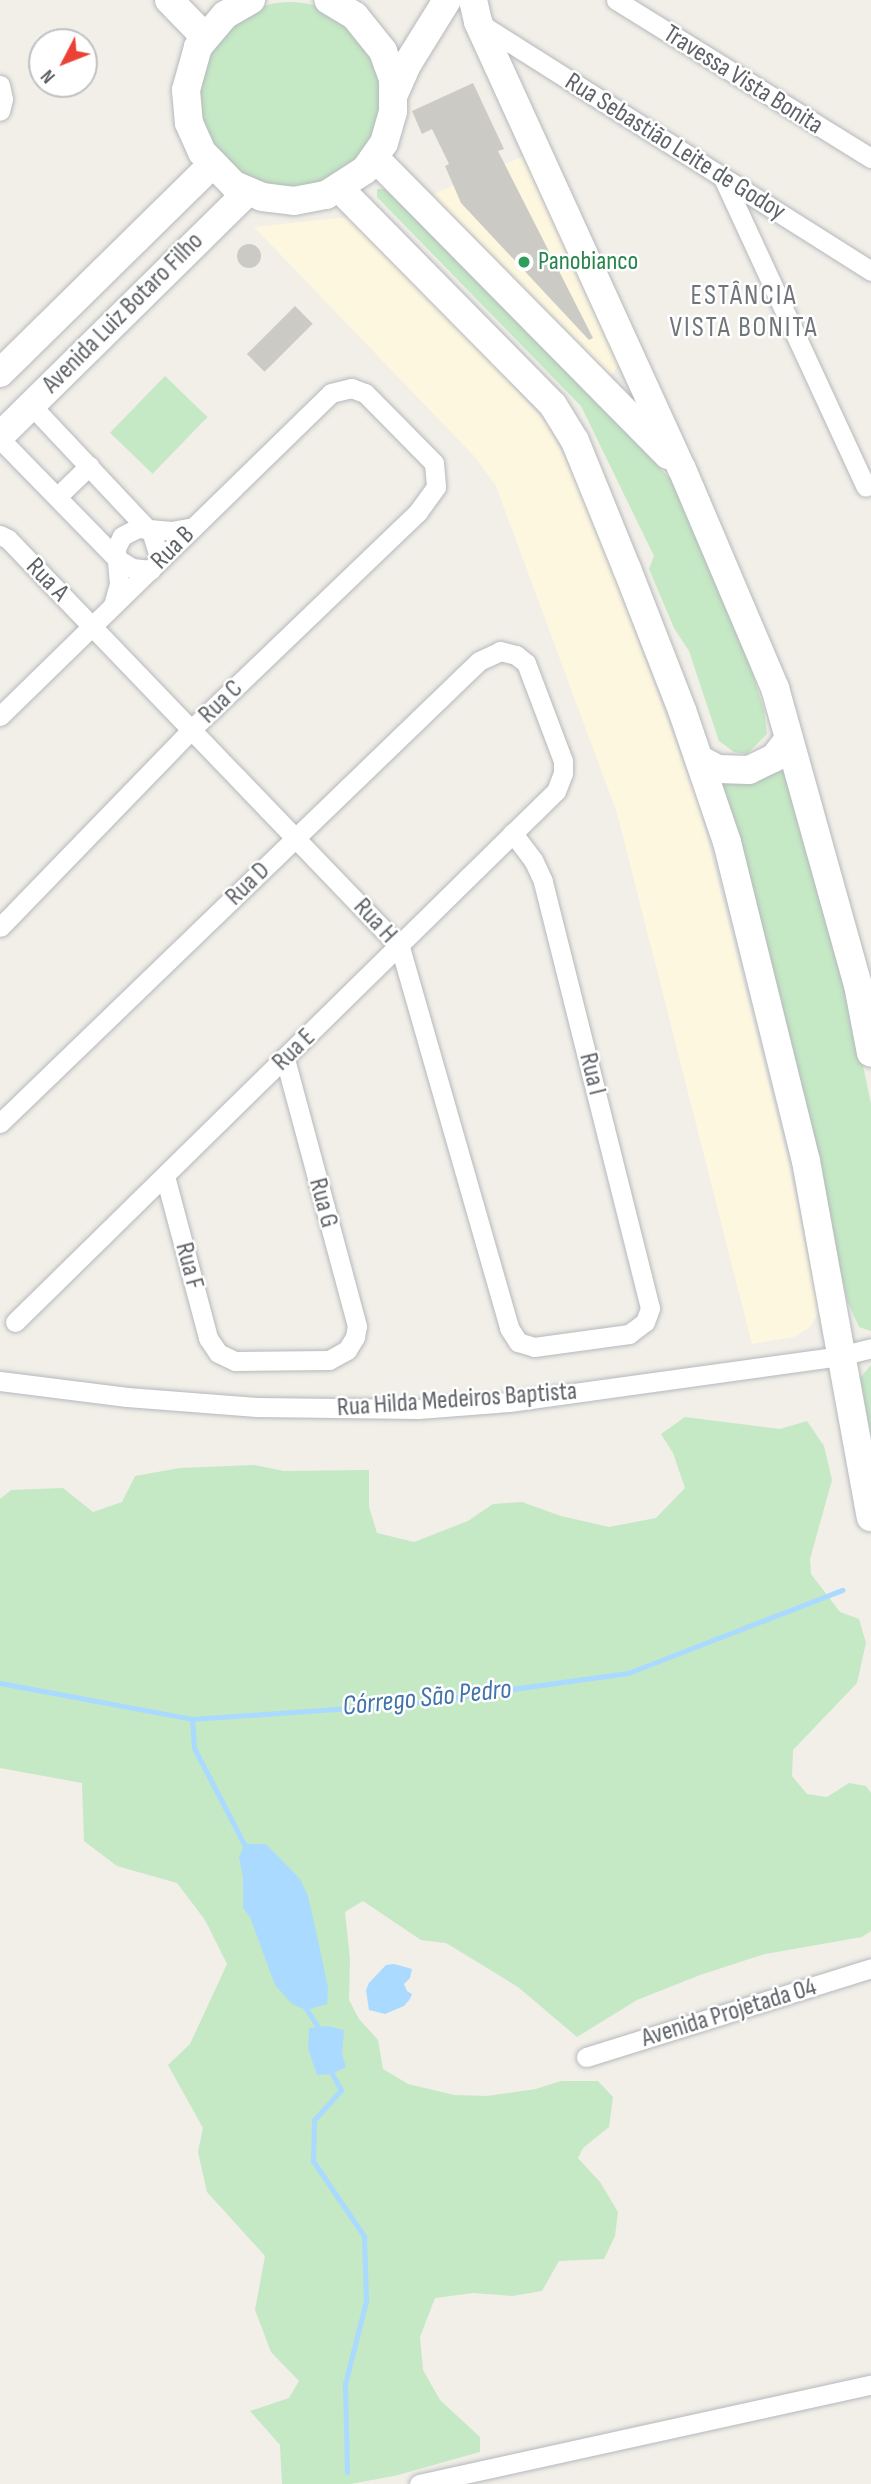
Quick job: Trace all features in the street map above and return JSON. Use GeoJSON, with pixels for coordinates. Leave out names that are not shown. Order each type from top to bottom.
{"type":"FeatureCollection","features":[{"type":"Feature","properties":{"kind":"main road"},"geometry":{"type":"LineString","coordinates":[[169,0],[205,37]]}},
{"type":"Feature","properties":{"kind":"main road"},"geometry":{"type":"LineString","coordinates":[[328,0],[365,8],[383,51],[394,94]]}},
{"type":"Feature","properties":{"kind":"main road"},"geometry":{"type":"LineString","coordinates":[[240,2],[205,37],[188,74],[186,107],[194,138],[212,165],[247,192],[294,201],[326,195],[340,188],[359,175],[375,158],[390,128],[394,94],[408,63],[447,0]]}},
{"type":"Feature","properties":{"kind":"main road"},"geometry":{"type":"LineString","coordinates":[[476,11],[682,470],[775,688],[864,986],[871,1053]]}},
{"type":"Feature","properties":{"kind":"main road"},"geometry":{"type":"LineString","coordinates":[[375,158],[682,470]]}},
{"type":"Feature","properties":{"kind":"main road","name":"Avenida Luiz Botaro Filho"},"geometry":{"type":"LineString","coordinates":[[0,373],[212,165]]}},
{"type":"Feature","properties":{"kind":"main road"},"geometry":{"type":"LineString","coordinates":[[340,188],[538,387],[564,421],[627,569],[699,758],[727,842],[806,1161],[871,1517]]}},
{"type":"Feature","properties":{"kind":"main road","name":"Avenida Luiz Botaro Filho"},"geometry":{"type":"LineString","coordinates":[[0,437],[247,192]]}},
{"type":"Feature","properties":{"kind":"main road"},"geometry":{"type":"LineString","coordinates":[[699,758],[718,769],[749,771],[774,758],[789,739]]}},
{"type":"Feature","properties":{"kind":"street","name":"Travessa Vista Bonita"},"geometry":{"type":"LineString","coordinates":[[616,0],[871,158]]}},
{"type":"Feature","properties":{"kind":"street","name":"Rua Sebastião Leite de Godoy"},"geometry":{"type":"LineString","coordinates":[[476,11],[723,178],[871,271]]}},
{"type":"Feature","properties":{"kind":"street"},"geometry":{"type":"LineString","coordinates":[[0,85],[1,109]]}},
{"type":"Feature","properties":{"kind":"street"},"geometry":{"type":"LineString","coordinates":[[723,178],[866,487]]}},
{"type":"Feature","properties":{"kind":"street","name":"Rua C"},"geometry":{"type":"LineString","coordinates":[[0,927],[191,730],[433,496],[438,477],[432,459],[369,397],[351,388]]}},
{"type":"Feature","properties":{"kind":"street","name":"Rua B"},"geometry":{"type":"LineString","coordinates":[[0,716],[331,393],[351,388]]}},
{"type":"Feature","properties":{"kind":"street"},"geometry":{"type":"LineString","coordinates":[[0,437],[116,558],[132,568],[156,565],[156,540],[148,528],[31,405]]}},
{"type":"Feature","properties":{"kind":"street"},"geometry":{"type":"LineString","coordinates":[[57,497],[89,466]]}},
{"type":"Feature","properties":{"kind":"street"},"geometry":{"type":"LineString","coordinates":[[111,609],[119,584],[116,558],[118,544],[126,533],[148,528],[171,531],[194,527]]}},
{"type":"Feature","properties":{"kind":"street","name":"Rua A"},"geometry":{"type":"LineString","coordinates":[[0,535],[8,539],[93,627]]}},
{"type":"Feature","properties":{"kind":"street","name":"Rua H"},"geometry":{"type":"LineString","coordinates":[[93,627],[400,947],[509,1328],[518,1342]]}},
{"type":"Feature","properties":{"kind":"street","name":"Rua E"},"geometry":{"type":"LineString","coordinates":[[15,1322],[556,791],[563,773],[562,755],[530,669],[521,658],[500,651]]}},
{"type":"Feature","properties":{"kind":"street","name":"Rua D"},"geometry":{"type":"LineString","coordinates":[[0,1123],[471,668],[486,655],[500,651]]}},
{"type":"Feature","properties":{"kind":"street","name":"Rua I"},"geometry":{"type":"LineString","coordinates":[[513,833],[534,860],[543,881],[650,1308],[645,1322],[629,1334],[534,1348],[518,1342]]}},
{"type":"Feature","properties":{"kind":"street","name":"Rua G"},"geometry":{"type":"LineString","coordinates":[[218,1353],[235,1361],[329,1360],[343,1354],[351,1346],[357,1326],[285,1059]]}},
{"type":"Feature","properties":{"kind":"street","name":"Rua F"},"geometry":{"type":"LineString","coordinates":[[165,1176],[208,1338],[218,1353]]}},
{"type":"Feature","properties":{"kind":"street","name":"Rua Hilda Medeiros Baptista"},"geometry":{"type":"LineString","coordinates":[[0,1381],[127,1397],[257,1408],[418,1409],[509,1402],[840,1356],[871,1348]]}},
{"type":"Feature","properties":{"kind":"street","name":"Avenida Projetada 04"},"geometry":{"type":"LineString","coordinates":[[586,2057],[871,1968]]}},
{"type":"Feature","properties":{"kind":"street"},"geometry":{"type":"LineString","coordinates":[[419,2484],[871,2385]]}},
{"type":"Feature","properties":{"kind":"shaded area"},"geometry":{"type":"Polygon","coordinates":[[[524,156],[619,363],[613,374],[602,375],[431,195],[524,156]]]}},
{"type":"Feature","properties":{"kind":"shaded area"},"geometry":{"type":"Polygon","coordinates":[[[348,217],[465,333],[547,424],[587,501],[699,806],[787,1157],[819,1312],[810,1327],[794,1337],[752,1344],[617,813],[496,486],[476,458],[254,227],[348,217]]]}},
{"type":"Feature","properties":{"kind":"green space"},"geometry":{"type":"Polygon","coordinates":[[[290,2],[325,9],[355,29],[375,59],[382,94],[375,129],[355,159],[325,179],[290,186],[255,179],[225,159],[205,129],[198,94],[205,59],[225,29],[255,9],[290,2]]]}},
{"type":"Feature","properties":{"kind":"green space"},"geometry":{"type":"Polygon","coordinates":[[[377,189],[389,189],[594,395],[672,481],[732,607],[764,710],[767,734],[747,754],[734,752],[719,741],[689,651],[674,628],[649,569],[654,556],[581,406],[377,197],[377,189]]]}},
{"type":"Feature","properties":{"kind":"green space"},"geometry":{"type":"Polygon","coordinates":[[[165,376],[207,417],[153,474],[110,433],[165,376]]]}},
{"type":"Feature","properties":{"kind":"green space"},"geometry":{"type":"Polygon","coordinates":[[[785,761],[843,970],[871,1104],[871,1331],[859,1327],[847,1301],[800,1081],[721,782],[785,761]]]}},
{"type":"Feature","properties":{"kind":"green space"},"geometry":{"type":"Polygon","coordinates":[[[871,1365],[871,1437],[860,1378],[871,1365]]]}},
{"type":"Feature","properties":{"kind":"green space"},"geometry":{"type":"Polygon","coordinates":[[[685,1417],[780,1429],[807,1421],[824,1446],[832,1480],[810,1559],[811,1574],[840,1612],[859,1619],[866,1643],[857,1683],[793,1750],[792,1776],[807,1794],[827,1797],[849,1783],[866,1786],[871,1793],[871,1931],[862,1937],[765,1954],[700,1975],[637,2000],[577,2037],[518,1987],[446,1943],[421,1940],[363,1901],[345,1912],[350,1959],[349,2000],[359,2019],[378,2040],[383,2069],[408,2084],[454,2095],[487,2096],[536,2089],[561,2081],[598,2081],[613,2097],[609,2127],[583,2148],[578,2158],[600,2182],[618,2212],[615,2236],[604,2259],[559,2261],[542,2291],[512,2296],[473,2293],[435,2298],[420,2337],[423,2370],[440,2400],[480,2437],[480,2452],[394,2476],[350,2484],[282,2484],[280,2445],[250,2411],[289,2398],[299,2381],[271,2352],[255,2310],[265,2256],[207,2192],[198,2152],[203,2128],[168,2065],[190,2044],[227,1964],[205,1920],[177,1883],[117,1866],[84,1841],[82,1783],[0,1768],[0,1499],[11,1490],[63,1488],[93,1512],[122,1502],[135,1476],[180,1468],[254,1465],[284,1471],[369,1470],[369,1507],[377,1533],[414,1542],[468,1521],[493,1504],[522,1502],[561,1516],[609,1527],[656,1518],[685,1488],[673,1453],[661,1434],[685,1417]]]}},
{"type":"Feature","properties":{"kind":"water"},"geometry":{"type":"Polygon","coordinates":[[[245,1844],[266,1844],[300,1879],[308,1896],[317,1936],[328,1987],[327,2004],[306,2010],[292,2004],[275,1985],[250,1917],[243,1908],[243,1877],[239,1857],[245,1844]]]}},
{"type":"Feature","properties":{"kind":"water"},"geometry":{"type":"Polygon","coordinates":[[[394,1964],[412,1969],[410,1978],[404,1984],[412,1994],[410,1999],[404,2006],[385,2014],[369,2010],[366,1990],[369,1983],[386,1965],[394,1964]]]}},
{"type":"Feature","properties":{"kind":"water"},"geometry":{"type":"Polygon","coordinates":[[[327,2026],[344,2030],[342,2054],[346,2067],[331,2074],[317,2075],[308,2049],[309,2028],[327,2026]]]}},
{"type":"Feature","properties":{"kind":"building"},"geometry":{"type":"Polygon","coordinates":[[[473,83],[504,149],[498,151],[593,338],[589,340],[461,203],[445,166],[449,164],[432,129],[422,134],[412,111],[473,83]]]}},
{"type":"Feature","properties":{"kind":"building"},"geometry":{"type":"Polygon","coordinates":[[[249,244],[258,247],[261,256],[258,265],[249,268],[240,265],[237,256],[240,247],[249,244]]]}},
{"type":"Feature","properties":{"kind":"building"},"geometry":{"type":"Polygon","coordinates":[[[295,306],[313,324],[265,372],[247,354],[295,306]]]}},
{"type":"Feature","properties":{"kind":"waterway","name":"Córrego São Pedro"},"geometry":{"type":"LineString","coordinates":[[0,1683],[192,1719],[404,1704],[628,1673],[842,1590]]}},
{"type":"Feature","properties":{"kind":"waterway"},"geometry":{"type":"LineString","coordinates":[[192,1719],[194,1748],[247,1850]]}},
{"type":"Feature","properties":{"kind":"waterway"},"geometry":{"type":"LineString","coordinates":[[305,2007],[322,2033]]}},
{"type":"Feature","properties":{"kind":"waterway"},"geometry":{"type":"LineString","coordinates":[[330,2070],[341,2090],[314,2120],[313,2161],[364,2236],[366,2301],[345,2384],[347,2472]]}},
{"type":"Feature","properties":{"kind":"place","name":"Panobianco"},"geometry":{"type":"Point","coordinates":[524,262]}},
{"type":"Feature","properties":{"kind":"district","name":"ESTÂNCIA VISTA BONITA"},"geometry":{"type":"Point","coordinates":[744,312]}}]}
